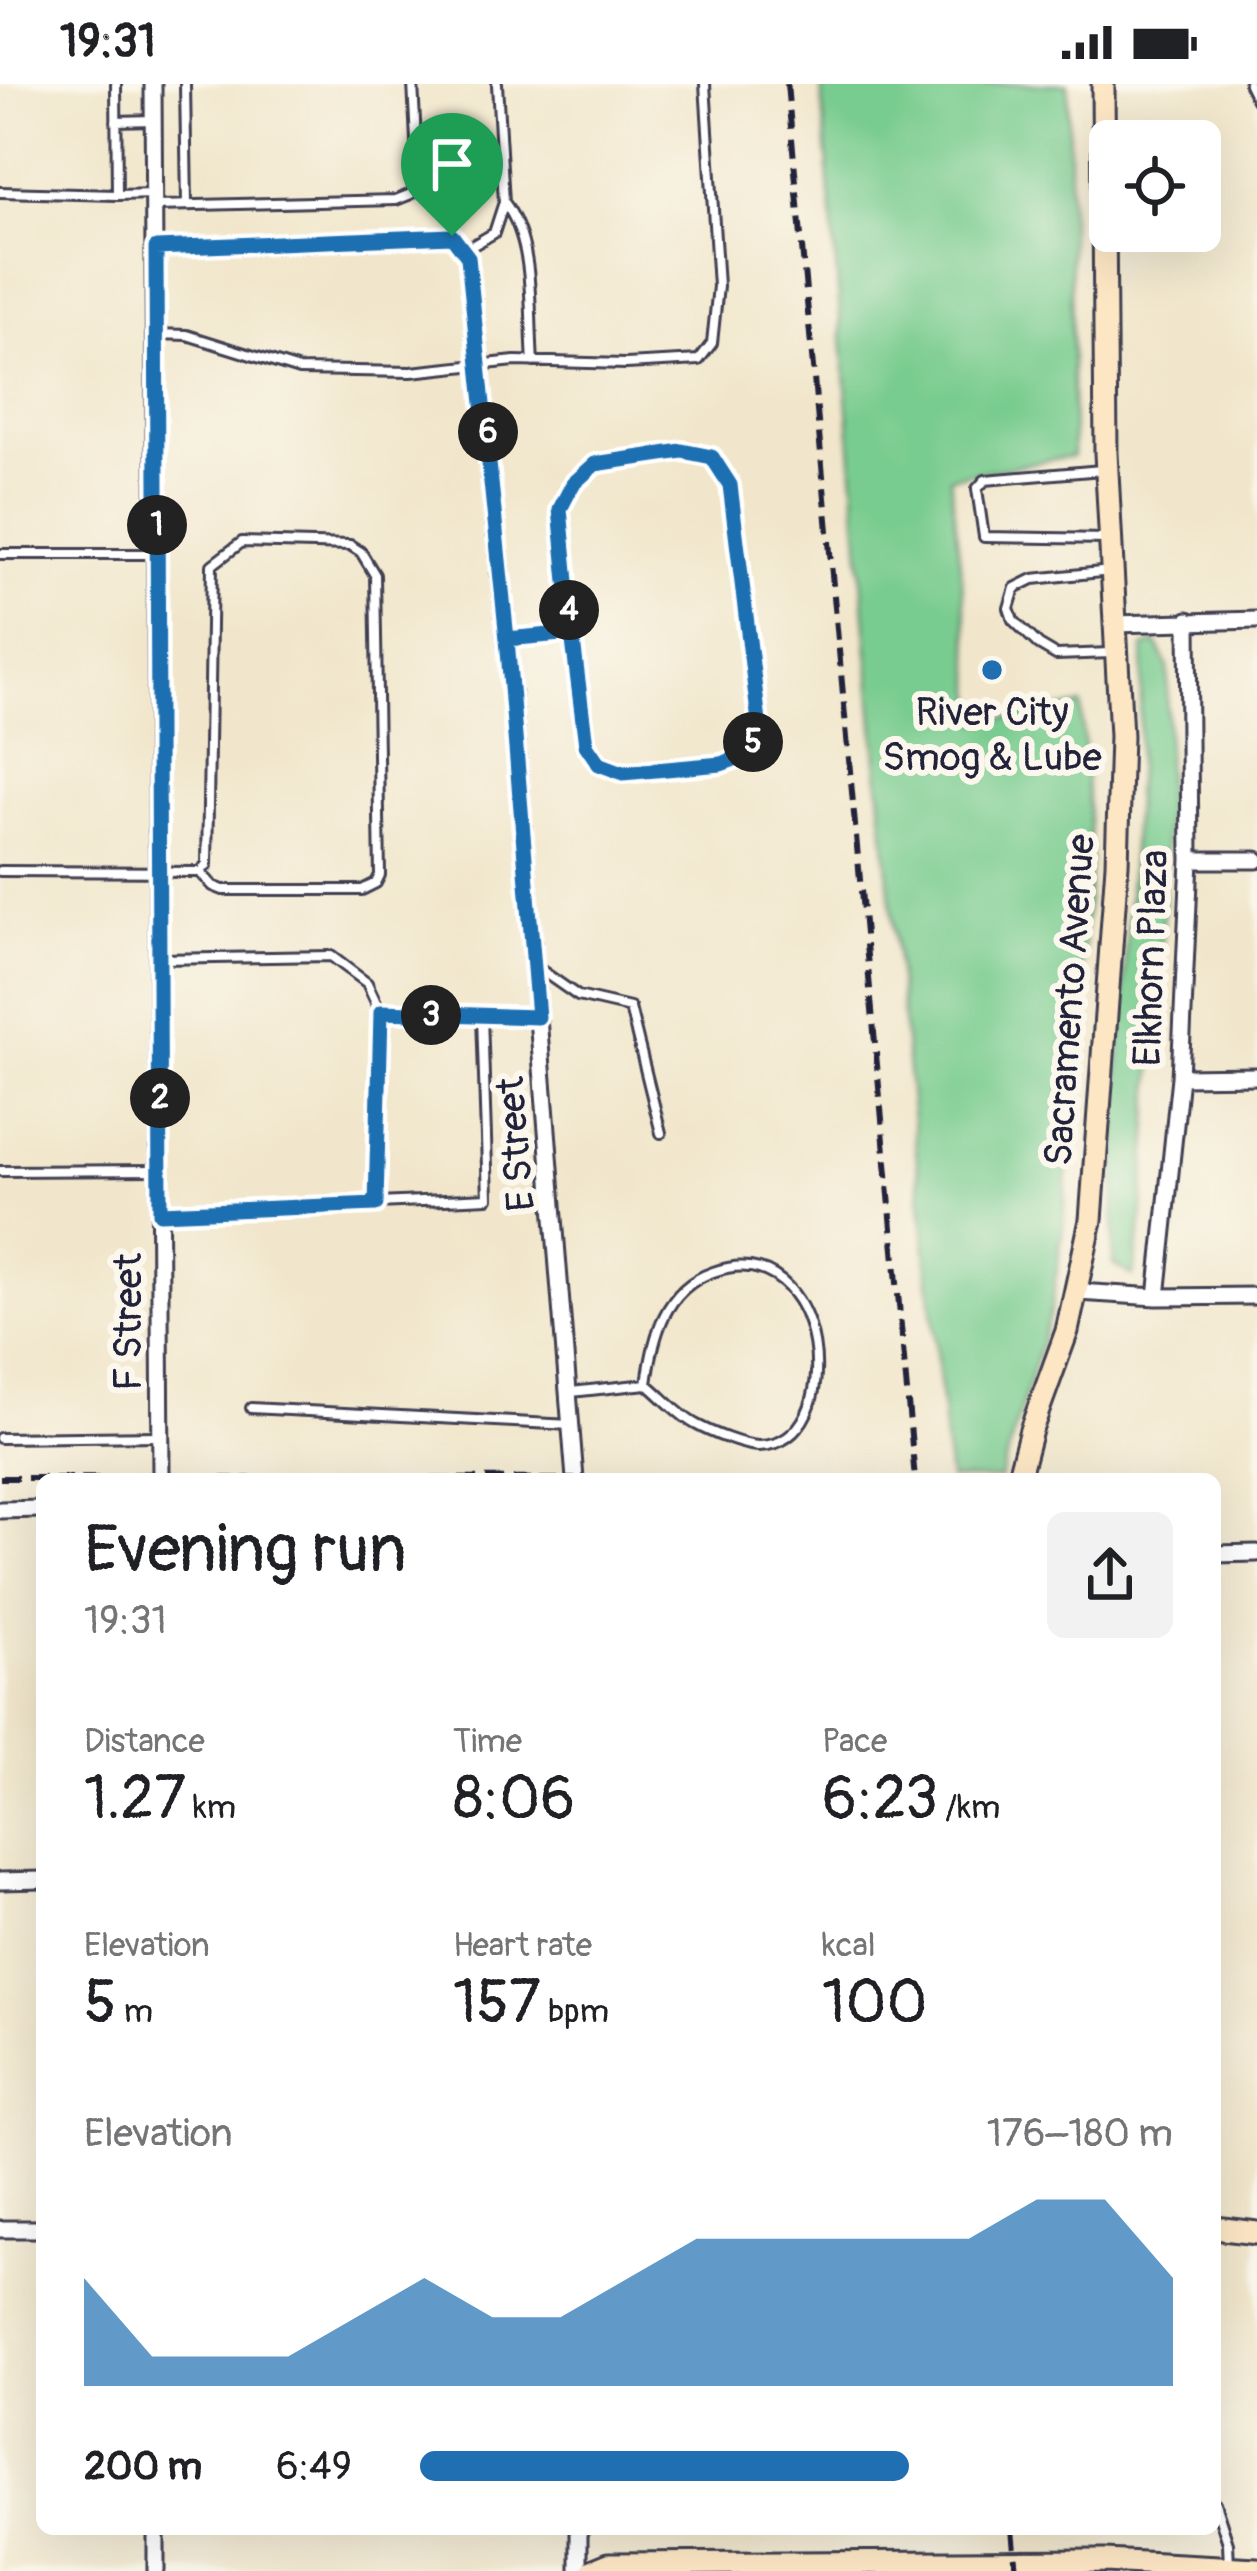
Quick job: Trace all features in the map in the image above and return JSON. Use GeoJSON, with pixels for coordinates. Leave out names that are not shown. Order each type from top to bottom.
{"type":"FeatureCollection","features":[{"type":"Feature","properties":{"kind":"main road","name":"Sacramento Avenue"},"geometry":{"type":"LineString","coordinates":[[1020,1473],[1078,1292],[1091,1220],[1117,864],[1121,736],[1107,470],[1103,84]]}},
{"type":"Feature","properties":{"kind":"main road"},"geometry":{"type":"LineString","coordinates":[[1224,2229],[1257,2233]]}},
{"type":"Feature","properties":{"kind":"main road"},"geometry":{"type":"LineString","coordinates":[[592,2571],[609,2564],[1083,2561],[1257,2569]]}},
{"type":"Feature","properties":{"kind":"street","name":"F Street"},"geometry":{"type":"LineString","coordinates":[[153,84],[161,1473]]}},
{"type":"Feature","properties":{"kind":"street","name":"E Street"},"geometry":{"type":"LineString","coordinates":[[156,248],[452,236],[468,257],[507,639],[575,1473]]}},
{"type":"Feature","properties":{"kind":"street","name":"Elkhorn Plaza"},"geometry":{"type":"LineString","coordinates":[[1157,1297],[1180,1077],[1190,860],[1188,620]]}},
{"type":"Feature","properties":{"kind":"street"},"geometry":{"type":"LineString","coordinates":[[1115,623],[1257,620]]}},
{"type":"Feature","properties":{"kind":"street"},"geometry":{"type":"LineString","coordinates":[[1190,860],[1257,860]]}},
{"type":"Feature","properties":{"kind":"street"},"geometry":{"type":"LineString","coordinates":[[1180,1077],[1257,1076]]}},
{"type":"Feature","properties":{"kind":"street"},"geometry":{"type":"LineString","coordinates":[[1078,1292],[1257,1296]]}},
{"type":"Feature","properties":{"kind":"street"},"geometry":{"type":"LineString","coordinates":[[0,1510],[36,1509]]}},
{"type":"Feature","properties":{"kind":"street"},"geometry":{"type":"LineString","coordinates":[[1221,1554],[1257,1553]]}},
{"type":"Feature","properties":{"kind":"street"},"geometry":{"type":"LineString","coordinates":[[0,1881],[36,1880]]}},
{"type":"Feature","properties":{"kind":"street"},"geometry":{"type":"LineString","coordinates":[[0,2229],[36,2229]]}},
{"type":"Feature","properties":{"kind":"street"},"geometry":{"type":"LineString","coordinates":[[156,2535],[156,2571]]}},
{"type":"Feature","properties":{"kind":"street"},"geometry":{"type":"LineString","coordinates":[[579,2535],[579,2571]]}},
{"type":"Feature","properties":{"kind":"lane"},"geometry":{"type":"LineString","coordinates":[[116,84],[117,195]]}},
{"type":"Feature","properties":{"kind":"lane"},"geometry":{"type":"LineString","coordinates":[[185,84],[188,205]]}},
{"type":"Feature","properties":{"kind":"lane"},"geometry":{"type":"LineString","coordinates":[[0,192],[117,195],[188,205],[396,200],[411,194],[418,178],[413,84]]}},
{"type":"Feature","properties":{"kind":"lane"},"geometry":{"type":"LineString","coordinates":[[463,251],[494,232],[505,202],[497,84]]}},
{"type":"Feature","properties":{"kind":"lane"},"geometry":{"type":"LineString","coordinates":[[157,334],[187,335],[299,370],[411,372],[533,362],[699,360],[712,343],[718,286],[705,84]]}},
{"type":"Feature","properties":{"kind":"lane"},"geometry":{"type":"LineString","coordinates":[[1250,84],[1257,100]]}},
{"type":"Feature","properties":{"kind":"lane"},"geometry":{"type":"LineString","coordinates":[[116,121],[154,120]]}},
{"type":"Feature","properties":{"kind":"lane"},"geometry":{"type":"LineString","coordinates":[[505,202],[516,217],[524,247],[533,362]]}},
{"type":"Feature","properties":{"kind":"lane"},"geometry":{"type":"LineString","coordinates":[[682,451],[712,457],[730,485],[760,730],[746,755],[721,764],[623,773],[599,764],[586,745],[572,633],[560,509],[573,484],[595,464],[682,451]]}},
{"type":"Feature","properties":{"kind":"lane"},"geometry":{"type":"LineString","coordinates":[[1107,470],[985,480],[977,489],[984,537],[1111,539]]}},
{"type":"Feature","properties":{"kind":"lane"},"geometry":{"type":"LineString","coordinates":[[0,871],[200,872],[207,866],[212,565],[242,542],[350,545],[361,552],[375,574],[380,875],[376,884],[362,890],[223,890],[200,872]]}},
{"type":"Feature","properties":{"kind":"lane"},"geometry":{"type":"LineString","coordinates":[[0,554],[158,554]]}},
{"type":"Feature","properties":{"kind":"lane"},"geometry":{"type":"LineString","coordinates":[[1113,571],[1033,579],[1015,588],[1009,608],[1013,620],[1056,655],[1117,652]]}},
{"type":"Feature","properties":{"kind":"lane"},"geometry":{"type":"LineString","coordinates":[[507,639],[572,633]]}},
{"type":"Feature","properties":{"kind":"lane"},"geometry":{"type":"LineString","coordinates":[[159,959],[332,956],[367,983],[381,1012],[376,1204]]}},
{"type":"Feature","properties":{"kind":"lane"},"geometry":{"type":"LineString","coordinates":[[534,966],[578,996],[630,1008],[661,1133]]}},
{"type":"Feature","properties":{"kind":"lane"},"geometry":{"type":"LineString","coordinates":[[381,1012],[538,1017]]}},
{"type":"Feature","properties":{"kind":"lane"},"geometry":{"type":"LineString","coordinates":[[160,1213],[488,1198],[482,1016]]}},
{"type":"Feature","properties":{"kind":"lane"},"geometry":{"type":"LineString","coordinates":[[0,1171],[160,1170]]}},
{"type":"Feature","properties":{"kind":"lane"},"geometry":{"type":"LineString","coordinates":[[571,1392],[647,1384],[694,1424],[757,1446],[778,1441],[799,1427],[811,1406],[815,1346],[808,1314],[792,1290],[766,1271],[731,1265],[697,1277],[671,1304],[653,1338],[647,1384]]}},
{"type":"Feature","properties":{"kind":"lane"},"geometry":{"type":"LineString","coordinates":[[251,1408],[573,1425]]}},
{"type":"Feature","properties":{"kind":"lane"},"geometry":{"type":"LineString","coordinates":[[0,1438],[161,1436]]}},
{"type":"Feature","properties":{"kind":"lane"},"geometry":{"type":"LineString","coordinates":[[1221,2521],[1229,2568]]}},
{"type":"Feature","properties":{"kind":"green space"},"geometry":{"type":"Polygon","coordinates":[[[821,84],[1068,84],[1073,456],[950,477],[978,723],[1081,705],[1091,850],[1063,1228],[1051,1310],[1002,1473],[948,1473],[878,772],[821,84]]]}},
{"type":"Feature","properties":{"kind":"green space"},"geometry":{"type":"Polygon","coordinates":[[[1156,642],[1168,667],[1164,908],[1142,1222],[1133,1276],[1113,1264],[1118,1086],[1144,647],[1156,642]]]}},
{"type":"Feature","properties":{"kind":"railway"},"geometry":{"type":"LineString","coordinates":[[787,84],[914,1473]]}},
{"type":"Feature","properties":{"kind":"railway"},"geometry":{"type":"LineString","coordinates":[[0,1478],[36,1478]]}},
{"type":"Feature","properties":{"kind":"railway"},"geometry":{"type":"LineString","coordinates":[[1013,2535],[1016,2571]]}},
{"type":"Feature","properties":{"kind":"place","name":"River City Smog & Lube"},"geometry":{"type":"Point","coordinates":[992,670]}},
{"type":"Feature","properties":{"kind":"route"},"geometry":{"type":"LineString","coordinates":[[452,236],[156,248],[160,1213],[376,1204],[381,1012],[538,1017],[507,639],[572,633],[560,509],[573,484],[595,464],[682,451],[712,457],[730,485],[760,730],[746,755],[721,764],[623,773],[599,764],[586,745],[572,633],[539,636],[507,639],[468,257],[452,236]]}}]}
